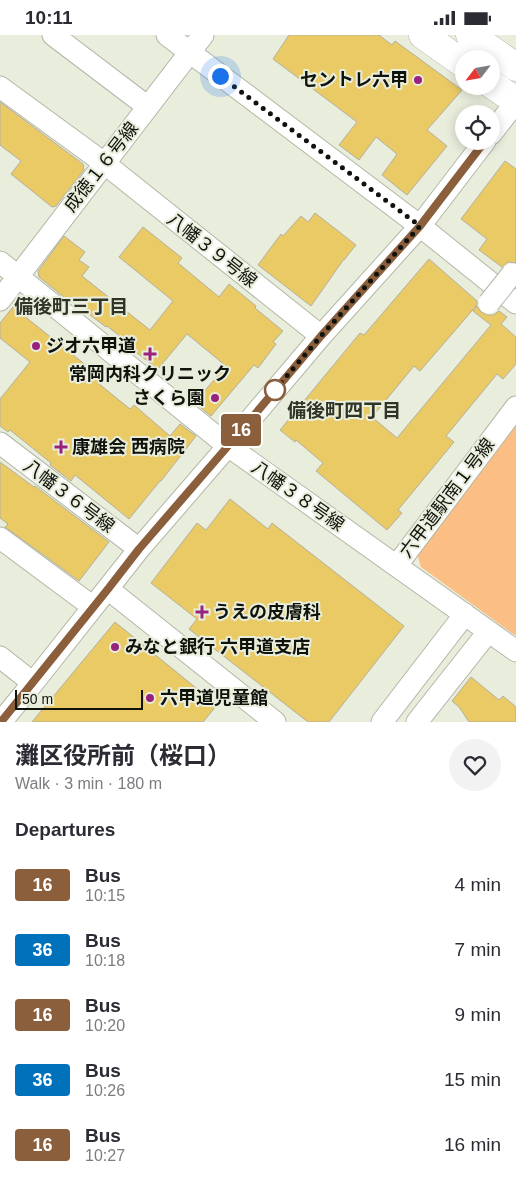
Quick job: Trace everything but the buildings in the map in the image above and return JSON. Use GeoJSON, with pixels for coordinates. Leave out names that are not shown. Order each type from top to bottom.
{"type":"FeatureCollection","features":[{"type":"Feature","properties":{"kind":"highway"},"geometry":{"type":"LineString","coordinates":[[423,35],[455,57]]}},
{"type":"Feature","properties":{"kind":"highway"},"geometry":{"type":"LineString","coordinates":[[470,35],[516,67]]}},
{"type":"Feature","properties":{"kind":"highway"},"geometry":{"type":"LineString","coordinates":[[500,90],[516,102]]}},
{"type":"Feature","properties":{"kind":"street"},"geometry":{"type":"LineString","coordinates":[[53,35],[148,107]]}},
{"type":"Feature","properties":{"kind":"street"},"geometry":{"type":"LineString","coordinates":[[166,35],[420,226],[516,303]]}},
{"type":"Feature","properties":{"kind":"street","name":"成徳１６号線"},"geometry":{"type":"LineString","coordinates":[[0,300],[203,35]]}},
{"type":"Feature","properties":{"kind":"street","name":"八幡３９号線"},"geometry":{"type":"LineString","coordinates":[[0,87],[104,163],[321,336]]}},
{"type":"Feature","properties":{"kind":"street"},"geometry":{"type":"LineString","coordinates":[[500,122],[516,102]]}},
{"type":"Feature","properties":{"kind":"street"},"geometry":{"type":"LineString","coordinates":[[1,722],[139,549],[321,336],[420,226],[478,150]]}},
{"type":"Feature","properties":{"kind":"street","name":"八幡３８号線"},"geometry":{"type":"LineString","coordinates":[[0,262],[228,446],[516,651]]}},
{"type":"Feature","properties":{"kind":"street"},"geometry":{"type":"LineString","coordinates":[[489,303],[512,274]]}},
{"type":"Feature","properties":{"kind":"street","name":"六甲道駅南１号線"},"geometry":{"type":"LineString","coordinates":[[397,565],[516,407]]}},
{"type":"Feature","properties":{"kind":"street","name":"八幡３６号線"},"geometry":{"type":"LineString","coordinates":[[0,443],[139,549]]}},
{"type":"Feature","properties":{"kind":"street"},"geometry":{"type":"LineString","coordinates":[[0,538],[93,607]]}},
{"type":"Feature","properties":{"kind":"street"},"geometry":{"type":"LineString","coordinates":[[108,589],[275,722]]}},
{"type":"Feature","properties":{"kind":"street"},"geometry":{"type":"LineString","coordinates":[[382,722],[465,614]]}},
{"type":"Feature","properties":{"kind":"street"},"geometry":{"type":"LineString","coordinates":[[417,722],[488,632]]}},
{"type":"Feature","properties":{"kind":"street"},"geometry":{"type":"LineString","coordinates":[[0,657],[33,683]]}},
{"type":"Feature","properties":{"kind":"shaded area"},"geometry":{"type":"Polygon","coordinates":[[[516,422],[516,636],[421,567],[416,550],[516,422]]]}},
{"type":"Feature","properties":{"kind":"bus line","name":"16"},"geometry":{"type":"LineString","coordinates":[[1,722],[139,549],[321,336],[420,226],[478,150]]}},
{"type":"Feature","properties":{"kind":"place","name":"セントレ六甲"},"geometry":{"type":"Point","coordinates":[418,80]}},
{"type":"Feature","properties":{"kind":"place","name":"ジオ六甲道"},"geometry":{"type":"Point","coordinates":[36,346]}},
{"type":"Feature","properties":{"kind":"place","name":"常岡内科クリニック"},"geometry":{"type":"Point","coordinates":[150,354]}},
{"type":"Feature","properties":{"kind":"place","name":"さくら園"},"geometry":{"type":"Point","coordinates":[215,398]}},
{"type":"Feature","properties":{"kind":"place","name":"康雄会 西病院"},"geometry":{"type":"Point","coordinates":[61,447]}},
{"type":"Feature","properties":{"kind":"place","name":"うえの皮膚科"},"geometry":{"type":"Point","coordinates":[202,612]}},
{"type":"Feature","properties":{"kind":"place","name":"みなと銀行 六甲道支店"},"geometry":{"type":"Point","coordinates":[115,647]}},
{"type":"Feature","properties":{"kind":"place","name":"六甲道児童館"},"geometry":{"type":"Point","coordinates":[150,698]}},
{"type":"Feature","properties":{"kind":"district","name":"備後町三丁目"},"geometry":{"type":"Point","coordinates":[71,306]}},
{"type":"Feature","properties":{"kind":"district","name":"備後町四丁目"},"geometry":{"type":"Point","coordinates":[344,410]}},
{"type":"Feature","properties":{"kind":"route"},"geometry":{"type":"LineString","coordinates":[[220,76],[420,226],[275,390]]}}]}
